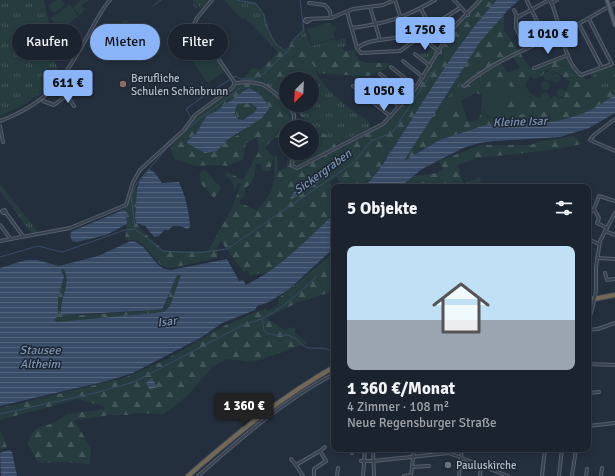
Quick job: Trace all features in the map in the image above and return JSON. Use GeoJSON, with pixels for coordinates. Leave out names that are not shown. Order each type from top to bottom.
{"type":"FeatureCollection","features":[{"type":"Feature","properties":{"kind":"highway"},"geometry":{"type":"LineString","coordinates":[[591,299],[615,294]]}},
{"type":"Feature","properties":{"kind":"highway"},"geometry":{"type":"LineString","coordinates":[[591,298],[615,294]]}},
{"type":"Feature","properties":{"kind":"highway"},"geometry":{"type":"LineString","coordinates":[[190,476],[246,430],[299,391],[331,370]]}},
{"type":"Feature","properties":{"kind":"main road"},"geometry":{"type":"LineString","coordinates":[[607,0],[615,25]]}},
{"type":"Feature","properties":{"kind":"street"},"geometry":{"type":"LineString","coordinates":[[0,121],[35,104],[62,79],[96,19],[110,0]]}},
{"type":"Feature","properties":{"kind":"street"},"geometry":{"type":"LineString","coordinates":[[212,0],[194,23],[236,83]]}},
{"type":"Feature","properties":{"kind":"street"},"geometry":{"type":"LineString","coordinates":[[312,19],[331,18],[353,9],[383,5],[395,0],[406,34]]}},
{"type":"Feature","properties":{"kind":"street"},"geometry":{"type":"LineString","coordinates":[[352,28],[376,25],[401,18],[421,9],[435,0]]}},
{"type":"Feature","properties":{"kind":"street"},"geometry":{"type":"LineString","coordinates":[[454,0],[460,8],[468,14]]}},
{"type":"Feature","properties":{"kind":"street"},"geometry":{"type":"LineString","coordinates":[[319,156],[379,127],[416,87],[440,52],[452,29],[480,0]]}},
{"type":"Feature","properties":{"kind":"street"},"geometry":{"type":"LineString","coordinates":[[517,16],[550,1],[557,0]]}},
{"type":"Feature","properties":{"kind":"street"},"geometry":{"type":"LineString","coordinates":[[527,1],[546,39]]}},
{"type":"Feature","properties":{"kind":"street"},"geometry":{"type":"LineString","coordinates":[[550,1],[568,55],[573,67],[580,75],[612,64],[589,19]]}},
{"type":"Feature","properties":{"kind":"street"},"geometry":{"type":"LineString","coordinates":[[309,3],[325,5],[330,11],[331,18]]}},
{"type":"Feature","properties":{"kind":"street"},"geometry":{"type":"LineString","coordinates":[[464,86],[486,69],[526,48],[589,19],[615,3]]}},
{"type":"Feature","properties":{"kind":"street"},"geometry":{"type":"LineString","coordinates":[[370,7],[380,40]]}},
{"type":"Feature","properties":{"kind":"street"},"geometry":{"type":"LineString","coordinates":[[357,48],[364,43],[406,34],[430,26],[460,8]]}},
{"type":"Feature","properties":{"kind":"street"},"geometry":{"type":"LineString","coordinates":[[421,9],[430,26]]}},
{"type":"Feature","properties":{"kind":"street"},"geometry":{"type":"LineString","coordinates":[[514,10],[517,16],[515,21],[516,28],[526,48]]}},
{"type":"Feature","properties":{"kind":"street"},"geometry":{"type":"LineString","coordinates":[[347,12],[357,48],[363,53],[400,51],[421,36]]}},
{"type":"Feature","properties":{"kind":"street"},"geometry":{"type":"LineString","coordinates":[[518,33],[538,23]]}},
{"type":"Feature","properties":{"kind":"street"},"geometry":{"type":"LineString","coordinates":[[579,24],[602,68]]}},
{"type":"Feature","properties":{"kind":"street"},"geometry":{"type":"LineString","coordinates":[[418,30],[421,36],[432,47],[440,52]]}},
{"type":"Feature","properties":{"kind":"street"},"geometry":{"type":"LineString","coordinates":[[564,43],[575,38]]}},
{"type":"Feature","properties":{"kind":"street"},"geometry":{"type":"LineString","coordinates":[[415,54],[430,66]]}},
{"type":"Feature","properties":{"kind":"street"},"geometry":{"type":"LineString","coordinates":[[534,68],[568,55]]}},
{"type":"Feature","properties":{"kind":"street"},"geometry":{"type":"LineString","coordinates":[[403,61],[423,77]]}},
{"type":"Feature","properties":{"kind":"street"},"geometry":{"type":"LineString","coordinates":[[391,67],[416,87]]}},
{"type":"Feature","properties":{"kind":"street"},"geometry":{"type":"LineString","coordinates":[[380,74],[408,97]]}},
{"type":"Feature","properties":{"kind":"street"},"geometry":{"type":"LineString","coordinates":[[62,79],[67,95],[74,106]]}},
{"type":"Feature","properties":{"kind":"street"},"geometry":{"type":"LineString","coordinates":[[366,80],[399,106]]}},
{"type":"Feature","properties":{"kind":"street"},"geometry":{"type":"LineString","coordinates":[[0,241],[70,228],[126,205],[133,182],[140,170],[181,133],[192,119],[232,88],[236,83],[257,82],[268,88],[279,97]]}},
{"type":"Feature","properties":{"kind":"street"},"geometry":{"type":"LineString","coordinates":[[353,86],[390,116]]}},
{"type":"Feature","properties":{"kind":"street"},"geometry":{"type":"LineString","coordinates":[[43,101],[54,104],[67,95]]}},
{"type":"Feature","properties":{"kind":"street"},"geometry":{"type":"LineString","coordinates":[[615,119],[594,135],[590,140],[615,151]]}},
{"type":"Feature","properties":{"kind":"street"},"geometry":{"type":"LineString","coordinates":[[0,126],[4,142]]}},
{"type":"Feature","properties":{"kind":"street"},"geometry":{"type":"LineString","coordinates":[[292,160],[292,166],[297,168],[311,160]]}},
{"type":"Feature","properties":{"kind":"street"},"geometry":{"type":"LineString","coordinates":[[591,212],[599,196],[615,201]]}},
{"type":"Feature","properties":{"kind":"street"},"geometry":{"type":"LineString","coordinates":[[594,209],[599,218],[597,223],[607,228]]}},
{"type":"Feature","properties":{"kind":"street"},"geometry":{"type":"LineString","coordinates":[[591,314],[594,306],[597,258],[600,245],[605,231],[615,212]]}},
{"type":"Feature","properties":{"kind":"street"},"geometry":{"type":"LineString","coordinates":[[6,213],[23,236]]}},
{"type":"Feature","properties":{"kind":"street"},"geometry":{"type":"LineString","coordinates":[[0,225],[10,238]]}},
{"type":"Feature","properties":{"kind":"street"},"geometry":{"type":"LineString","coordinates":[[605,231],[615,235]]}},
{"type":"Feature","properties":{"kind":"street"},"geometry":{"type":"LineString","coordinates":[[591,240],[600,245]]}},
{"type":"Feature","properties":{"kind":"street"},"geometry":{"type":"LineString","coordinates":[[597,258],[615,259]]}},
{"type":"Feature","properties":{"kind":"street"},"geometry":{"type":"LineString","coordinates":[[605,273],[607,280],[615,279]]}},
{"type":"Feature","properties":{"kind":"street"},"geometry":{"type":"LineString","coordinates":[[591,330],[598,329],[615,323]]}},
{"type":"Feature","properties":{"kind":"street"},"geometry":{"type":"LineString","coordinates":[[591,364],[615,365]]}},
{"type":"Feature","properties":{"kind":"street"},"geometry":{"type":"LineString","coordinates":[[198,476],[246,434],[302,394],[331,376]]}},
{"type":"Feature","properties":{"kind":"street"},"geometry":{"type":"LineString","coordinates":[[591,393],[599,392]]}},
{"type":"Feature","properties":{"kind":"street"},"geometry":{"type":"LineString","coordinates":[[591,426],[615,423]]}},
{"type":"Feature","properties":{"kind":"street"},"geometry":{"type":"LineString","coordinates":[[296,465],[325,447]]}},
{"type":"Feature","properties":{"kind":"street"},"geometry":{"type":"LineString","coordinates":[[314,476],[314,469],[326,462],[320,450]]}},
{"type":"Feature","properties":{"kind":"street"},"geometry":{"type":"LineString","coordinates":[[363,476],[362,461],[364,452]]}},
{"type":"Feature","properties":{"kind":"street"},"geometry":{"type":"LineString","coordinates":[[373,452],[374,476]]}},
{"type":"Feature","properties":{"kind":"street"},"geometry":{"type":"LineString","coordinates":[[404,476],[411,476],[414,452]]}},
{"type":"Feature","properties":{"kind":"street"},"geometry":{"type":"LineString","coordinates":[[459,476],[462,452]]}},
{"type":"Feature","properties":{"kind":"street"},"geometry":{"type":"LineString","coordinates":[[542,476],[545,452]]}},
{"type":"Feature","properties":{"kind":"street"},"geometry":{"type":"LineString","coordinates":[[559,476],[562,452]]}},
{"type":"Feature","properties":{"kind":"street"},"geometry":{"type":"LineString","coordinates":[[572,476],[576,452]]}},
{"type":"Feature","properties":{"kind":"street"},"geometry":{"type":"LineString","coordinates":[[362,461],[449,453],[508,476]]}},
{"type":"Feature","properties":{"kind":"street"},"geometry":{"type":"LineString","coordinates":[[291,459],[303,476]]}},
{"type":"Feature","properties":{"kind":"street"},"geometry":{"type":"LineString","coordinates":[[412,467],[429,466]]}},
{"type":"Feature","properties":{"kind":"street"},"geometry":{"type":"LineString","coordinates":[[480,476],[481,466]]}},
{"type":"Feature","properties":{"kind":"street"},"geometry":{"type":"LineString","coordinates":[[338,468],[338,476]]}},
{"type":"Feature","properties":{"kind":"street"},"geometry":{"type":"LineString","coordinates":[[601,476],[602,468]]}},
{"type":"Feature","properties":{"kind":"street"},"geometry":{"type":"LineString","coordinates":[[586,476],[587,469]]}},
{"type":"Feature","properties":{"kind":"street"},"geometry":{"type":"LineString","coordinates":[[497,476],[498,472]]}},
{"type":"Feature","properties":{"kind":"green space"},"geometry":{"type":"Polygon","coordinates":[[[0,0],[44,0],[49,24],[12,24],[12,60],[55,60],[58,72],[56,74],[52,69],[48,70],[55,82],[29,101],[0,116],[0,0]]]}},
{"type":"Feature","properties":{"kind":"green space"},"geometry":{"type":"Polygon","coordinates":[[[56,0],[61,0],[65,5],[54,13],[48,6],[56,0]]]}},
{"type":"Feature","properties":{"kind":"green space"},"geometry":{"type":"Polygon","coordinates":[[[79,0],[89,0],[82,5],[85,10],[79,15],[73,7],[80,1],[79,0]]]}},
{"type":"Feature","properties":{"kind":"green space"},"geometry":{"type":"Polygon","coordinates":[[[193,0],[211,0],[203,10],[195,2],[196,1],[193,3],[193,0]]]}},
{"type":"Feature","properties":{"kind":"green space"},"geometry":{"type":"Polygon","coordinates":[[[224,0],[244,0],[256,2],[264,13],[276,44],[286,49],[278,52],[245,18],[242,19],[224,0]]]}},
{"type":"Feature","properties":{"kind":"green space"},"geometry":{"type":"Polygon","coordinates":[[[482,0],[497,0],[465,37],[372,180],[367,184],[340,184],[337,177],[330,181],[331,217],[300,248],[282,263],[262,275],[259,273],[250,276],[247,270],[244,273],[221,241],[217,247],[217,258],[171,268],[158,262],[140,242],[125,240],[127,224],[126,211],[123,210],[128,204],[131,188],[137,189],[135,219],[140,229],[164,251],[208,251],[232,208],[241,184],[238,183],[234,189],[232,181],[225,175],[227,172],[243,180],[259,151],[257,137],[246,143],[243,159],[227,166],[196,166],[174,159],[169,143],[185,130],[195,115],[234,87],[253,68],[260,70],[278,52],[289,47],[291,42],[298,45],[307,45],[309,50],[312,50],[313,46],[316,53],[342,47],[344,51],[355,50],[357,59],[366,63],[391,63],[383,70],[375,74],[357,76],[319,74],[312,63],[292,72],[279,72],[279,76],[262,81],[267,83],[279,93],[279,112],[294,112],[293,120],[279,120],[279,138],[274,138],[265,147],[273,157],[270,171],[263,171],[260,164],[255,164],[255,175],[245,189],[245,195],[240,200],[240,205],[245,205],[257,211],[271,192],[274,181],[274,157],[277,156],[278,171],[287,168],[287,160],[319,160],[319,129],[336,145],[337,148],[343,149],[348,143],[383,125],[404,104],[432,66],[454,30],[482,0]],[[248,88],[215,112],[207,115],[196,134],[190,138],[217,151],[227,140],[238,135],[267,114],[267,105],[263,97],[256,91],[248,88]]]}},
{"type":"Feature","properties":{"kind":"green space"},"geometry":{"type":"Polygon","coordinates":[[[193,3],[198,7],[196,9],[194,5],[193,6],[193,3]]]}},
{"type":"Feature","properties":{"kind":"green space"},"geometry":{"type":"Polygon","coordinates":[[[70,4],[78,16],[68,24],[56,24],[51,18],[70,4]]]}},
{"type":"Feature","properties":{"kind":"green space"},"geometry":{"type":"Polygon","coordinates":[[[504,14],[504,30],[531,69],[567,56],[572,67],[586,80],[583,81],[600,90],[610,90],[615,87],[615,94],[600,105],[585,113],[553,122],[485,125],[474,128],[443,140],[403,162],[480,42],[504,14]],[[510,53],[499,60],[508,73],[520,68],[510,53]],[[562,65],[559,66],[579,82],[577,76],[570,69],[562,65]],[[546,70],[542,76],[534,79],[530,76],[525,86],[531,94],[547,102],[553,96],[563,99],[570,82],[557,72],[553,73],[546,70]],[[460,78],[434,118],[438,121],[467,89],[464,86],[469,80],[460,78]],[[504,80],[483,111],[489,118],[502,116],[509,87],[504,80]],[[476,93],[461,101],[468,122],[478,120],[481,113],[482,95],[476,93]]]}},
{"type":"Feature","properties":{"kind":"green space"},"geometry":{"type":"Polygon","coordinates":[[[127,20],[128,24],[118,24],[127,20]]]}},
{"type":"Feature","properties":{"kind":"green space"},"geometry":{"type":"Polygon","coordinates":[[[301,21],[311,46],[335,39],[336,41],[345,38],[347,46],[316,53],[313,47],[312,50],[309,50],[306,45],[298,45],[291,42],[302,30],[301,21]]]}},
{"type":"Feature","properties":{"kind":"green space"},"geometry":{"type":"Polygon","coordinates":[[[330,22],[331,26],[335,25],[337,30],[333,32],[335,38],[312,45],[307,29],[330,22]]]}},
{"type":"Feature","properties":{"kind":"green space"},"geometry":{"type":"Polygon","coordinates":[[[432,49],[438,52],[429,65],[418,54],[426,53],[432,49]]]}},
{"type":"Feature","properties":{"kind":"green space"},"geometry":{"type":"Polygon","coordinates":[[[191,60],[219,60],[226,70],[208,83],[191,60]]]}},
{"type":"Feature","properties":{"kind":"green space"},"geometry":{"type":"Polygon","coordinates":[[[312,63],[317,72],[286,72],[312,63]]]}},
{"type":"Feature","properties":{"kind":"green space"},"geometry":{"type":"Polygon","coordinates":[[[469,65],[477,72],[466,83],[460,78],[469,65]]]}},
{"type":"Feature","properties":{"kind":"green space"},"geometry":{"type":"Polygon","coordinates":[[[612,65],[615,70],[603,69],[594,73],[592,78],[586,80],[591,78],[591,73],[612,65]]]}},
{"type":"Feature","properties":{"kind":"green space"},"geometry":{"type":"Polygon","coordinates":[[[558,66],[572,70],[577,76],[579,83],[558,66]]]}},
{"type":"Feature","properties":{"kind":"green space"},"geometry":{"type":"Polygon","coordinates":[[[608,68],[615,70],[615,91],[610,97],[582,81],[592,78],[594,73],[608,68]]]}},
{"type":"Feature","properties":{"kind":"green space"},"geometry":{"type":"Polygon","coordinates":[[[548,71],[553,76],[548,81],[543,76],[548,71]]]}},
{"type":"Feature","properties":{"kind":"green space"},"geometry":{"type":"Polygon","coordinates":[[[556,73],[561,78],[556,83],[551,78],[556,73]]]}},
{"type":"Feature","properties":{"kind":"green space"},"geometry":{"type":"Polygon","coordinates":[[[279,75],[279,93],[267,83],[261,81],[279,75]]]}},
{"type":"Feature","properties":{"kind":"green space"},"geometry":{"type":"Polygon","coordinates":[[[319,77],[330,91],[369,122],[371,128],[337,144],[319,129],[319,120],[309,120],[301,112],[319,112],[319,77]]]}},
{"type":"Feature","properties":{"kind":"green space"},"geometry":{"type":"Polygon","coordinates":[[[460,78],[466,83],[464,86],[467,89],[438,121],[434,119],[460,78]]]}},
{"type":"Feature","properties":{"kind":"green space"},"geometry":{"type":"Polygon","coordinates":[[[496,80],[504,80],[512,88],[502,116],[492,118],[485,114],[484,106],[488,90],[496,80]]]}},
{"type":"Feature","properties":{"kind":"green space"},"geometry":{"type":"Polygon","coordinates":[[[545,81],[550,86],[545,91],[540,86],[545,81]]]}},
{"type":"Feature","properties":{"kind":"green space"},"geometry":{"type":"Polygon","coordinates":[[[561,88],[566,93],[561,98],[556,93],[561,88]]]}},
{"type":"Feature","properties":{"kind":"green space"},"geometry":{"type":"Polygon","coordinates":[[[525,91],[525,114],[516,115],[516,92],[525,91]]]}},
{"type":"Feature","properties":{"kind":"green space"},"geometry":{"type":"Polygon","coordinates":[[[545,92],[550,97],[545,102],[540,97],[545,92]]]}},
{"type":"Feature","properties":{"kind":"green space"},"geometry":{"type":"Polygon","coordinates":[[[251,103],[257,108],[255,112],[243,120],[238,119],[236,109],[238,104],[251,103]]]}},
{"type":"Feature","properties":{"kind":"green space"},"geometry":{"type":"Polygon","coordinates":[[[297,112],[301,112],[309,120],[305,120],[297,112]]]}},
{"type":"Feature","properties":{"kind":"green space"},"geometry":{"type":"Polygon","coordinates":[[[296,116],[301,120],[296,120],[296,116]]]}},
{"type":"Feature","properties":{"kind":"green space"},"geometry":{"type":"Polygon","coordinates":[[[574,136],[582,144],[551,150],[477,158],[458,165],[463,184],[403,184],[410,177],[437,173],[443,169],[439,161],[481,145],[531,145],[537,142],[574,136]]]}},
{"type":"Feature","properties":{"kind":"green space"},"geometry":{"type":"Polygon","coordinates":[[[204,169],[221,188],[214,198],[202,185],[199,175],[204,169]]]}},
{"type":"Feature","properties":{"kind":"green space"},"geometry":{"type":"Polygon","coordinates":[[[480,177],[481,184],[463,184],[480,177]]]}},
{"type":"Feature","properties":{"kind":"green space"},"geometry":{"type":"Polygon","coordinates":[[[0,184],[38,232],[32,234],[0,191],[0,184]]]}},
{"type":"Feature","properties":{"kind":"green space"},"geometry":{"type":"Polygon","coordinates":[[[331,255],[331,292],[296,303],[267,318],[284,330],[295,327],[295,333],[307,343],[253,362],[227,359],[213,366],[187,396],[164,414],[136,413],[74,420],[91,448],[90,464],[63,462],[38,463],[28,443],[29,438],[37,428],[54,423],[67,414],[105,409],[102,406],[78,399],[0,420],[0,408],[124,378],[165,360],[226,325],[266,308],[268,311],[278,305],[279,298],[331,255]]]}},
{"type":"Feature","properties":{"kind":"green space"},"geometry":{"type":"Polygon","coordinates":[[[64,268],[66,274],[66,285],[61,303],[61,315],[85,315],[158,310],[164,308],[177,274],[181,275],[170,306],[164,312],[57,322],[54,320],[58,298],[64,280],[61,271],[64,268]]]}},
{"type":"Feature","properties":{"kind":"green space"},"geometry":{"type":"Polygon","coordinates":[[[0,430],[7,447],[0,450],[0,430]]]}},
{"type":"Feature","properties":{"kind":"water"},"geometry":{"type":"Polygon","coordinates":[[[497,0],[519,0],[508,10],[480,42],[404,161],[440,140],[485,125],[553,122],[585,113],[600,105],[615,94],[615,113],[589,128],[560,137],[495,141],[479,143],[463,148],[422,169],[404,184],[367,184],[374,177],[398,141],[397,139],[399,139],[457,50],[497,0]]]}},
{"type":"Feature","properties":{"kind":"water"},"geometry":{"type":"Polygon","coordinates":[[[248,88],[261,96],[269,109],[262,118],[227,140],[217,151],[205,153],[188,144],[187,141],[196,134],[207,115],[215,112],[248,88]],[[251,103],[238,104],[235,114],[238,119],[243,120],[255,112],[257,108],[251,103]]]}},
{"type":"Feature","properties":{"kind":"water"},"geometry":{"type":"Polygon","coordinates":[[[149,169],[155,173],[162,183],[179,182],[187,204],[190,227],[187,229],[180,226],[173,226],[169,230],[164,230],[159,236],[154,237],[145,226],[137,223],[135,219],[137,189],[139,182],[149,169]]]}},
{"type":"Feature","properties":{"kind":"water"},"geometry":{"type":"Polygon","coordinates":[[[327,169],[331,173],[310,188],[309,185],[315,179],[314,175],[327,169]]]}},
{"type":"Feature","properties":{"kind":"water"},"geometry":{"type":"Polygon","coordinates":[[[307,186],[307,190],[290,200],[293,193],[307,186]]]}},
{"type":"Feature","properties":{"kind":"water"},"geometry":{"type":"Polygon","coordinates":[[[123,210],[126,211],[127,224],[106,235],[77,242],[72,241],[70,235],[72,231],[123,210]]]}},
{"type":"Feature","properties":{"kind":"water","name":"Stausee Altheim"},"geometry":{"type":"Polygon","coordinates":[[[331,217],[331,251],[288,290],[269,302],[257,306],[255,310],[222,323],[202,337],[133,373],[107,381],[0,406],[0,268],[26,260],[37,260],[59,266],[98,256],[131,241],[138,243],[143,247],[164,269],[171,270],[227,259],[239,281],[243,280],[246,285],[271,270],[303,244],[331,217]],[[62,269],[61,271],[64,277],[58,298],[58,316],[54,320],[57,322],[164,312],[170,306],[181,275],[177,275],[163,308],[158,310],[61,315],[67,280],[64,269],[62,269]]]}},
{"type":"Feature","properties":{"kind":"water"},"geometry":{"type":"Polygon","coordinates":[[[152,378],[157,387],[150,390],[146,383],[152,378]]]}},
{"type":"Feature","properties":{"kind":"water"},"geometry":{"type":"Polygon","coordinates":[[[9,450],[12,452],[17,476],[1,476],[0,453],[9,450]]]}},
{"type":"Feature","properties":{"kind":"waterway"},"geometry":{"type":"LineString","coordinates":[[153,6],[161,0]]}},
{"type":"Feature","properties":{"kind":"waterway"},"geometry":{"type":"LineString","coordinates":[[237,0],[256,4],[264,15],[265,24],[275,43],[287,53]]}},
{"type":"Feature","properties":{"kind":"waterway"},"geometry":{"type":"LineString","coordinates":[[233,78],[236,76],[240,79],[252,79],[263,74],[289,50],[294,39],[304,30],[300,0]]}},
{"type":"Feature","properties":{"kind":"waterway","name":"Sickergraben"},"geometry":{"type":"LineString","coordinates":[[0,257],[38,246],[62,252],[125,230],[135,229],[163,251],[196,253],[227,249],[353,163],[371,141],[392,133],[432,72]]}},
{"type":"Feature","properties":{"kind":"waterway"},"geometry":{"type":"LineString","coordinates":[[191,118],[186,109],[231,79]]}},
{"type":"Feature","properties":{"kind":"waterway"},"geometry":{"type":"LineString","coordinates":[[169,146],[194,123],[242,87]]}},
{"type":"Feature","properties":{"kind":"waterway"},"geometry":{"type":"LineString","coordinates":[[135,228],[131,196],[137,183],[167,148]]}},
{"type":"Feature","properties":{"kind":"waterway"},"geometry":{"type":"LineString","coordinates":[[0,414],[91,394],[134,382],[243,325],[273,313],[316,277]]}},
{"type":"Feature","properties":{"kind":"waterway"},"geometry":{"type":"LineString","coordinates":[[262,318],[264,331],[267,333],[291,336],[304,346],[310,348],[325,348],[331,352]]}},
{"type":"Feature","properties":{"kind":"place","name":"Berufliche Schulen Schönbrunn"},"geometry":{"type":"Point","coordinates":[123,84]}},
{"type":"Feature","properties":{"kind":"place","name":"Pauluskirche"},"geometry":{"type":"Point","coordinates":[448,465]}},
{"type":"Feature","properties":{"kind":"water label","name":"Kleine Isar"},"geometry":{"type":"Point","coordinates":[520,122]}},
{"type":"Feature","properties":{"kind":"water label","name":"Isar"},"geometry":{"type":"Point","coordinates":[167,322]}}]}
